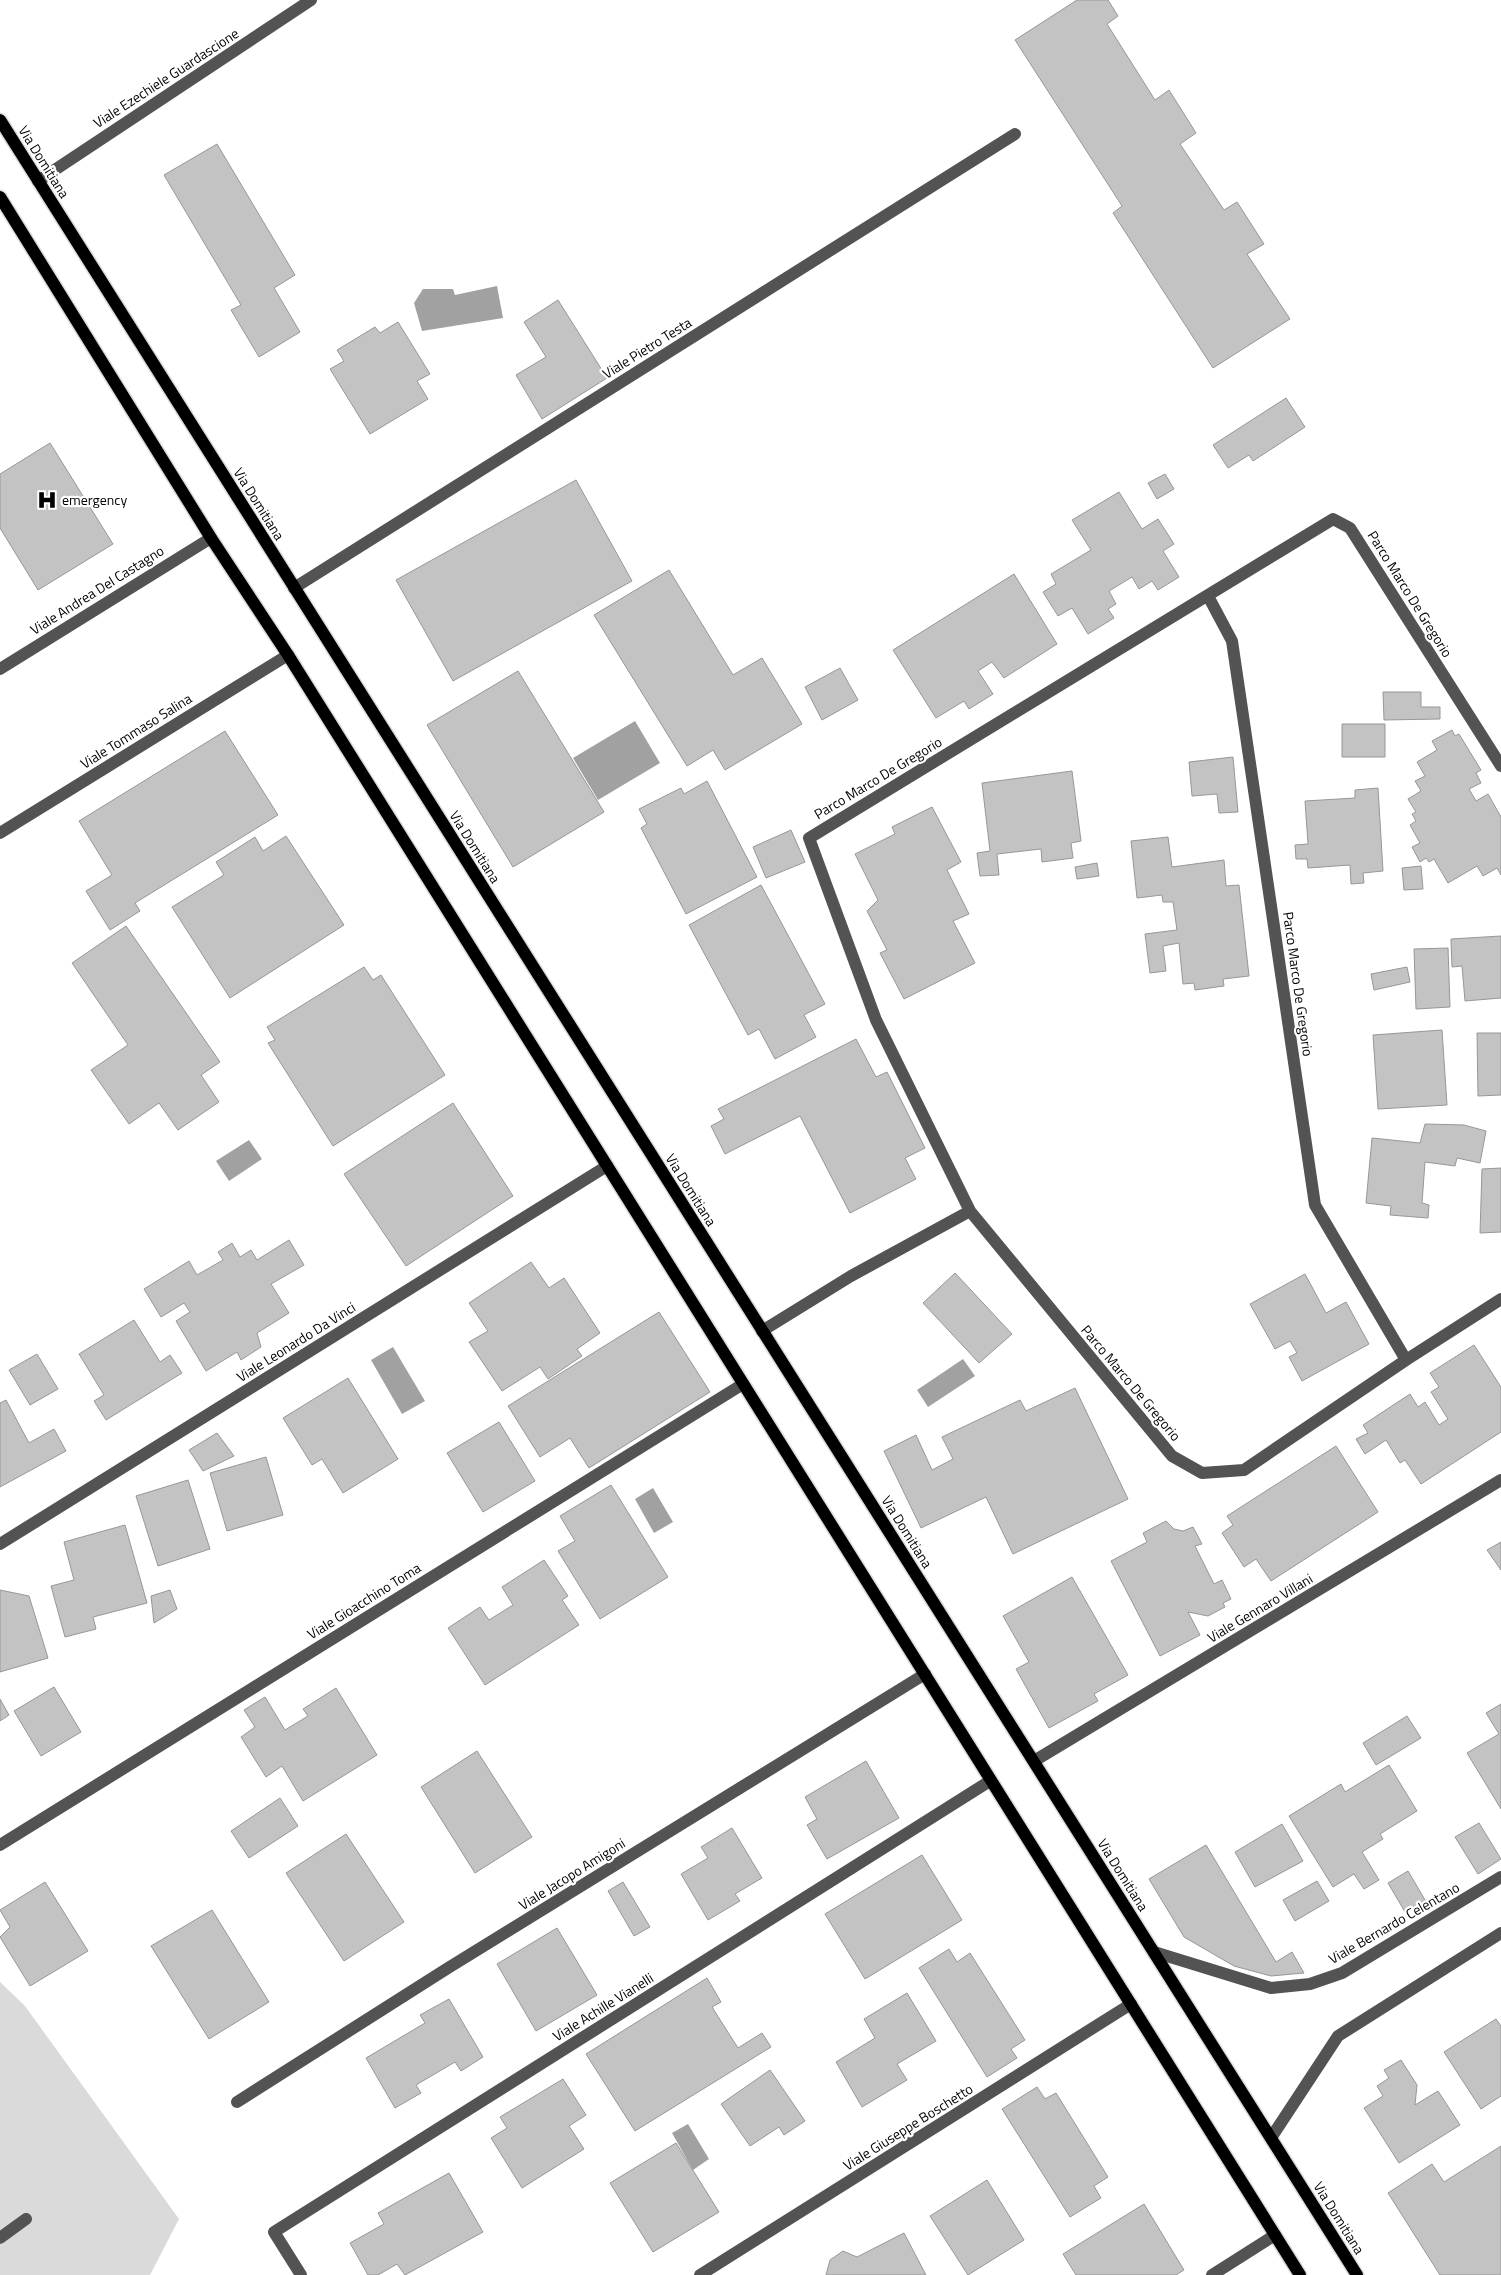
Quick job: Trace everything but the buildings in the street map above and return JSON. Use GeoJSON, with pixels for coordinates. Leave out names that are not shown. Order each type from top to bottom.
{"type":"FeatureCollection","features":[{"type":"Feature","properties":{"kind":"main road","name":"Via Domitiana"},"geometry":{"type":"LineString","coordinates":[[0,120],[1357,2275]]}},
{"type":"Feature","properties":{"kind":"main road"},"geometry":{"type":"LineString","coordinates":[[0,197],[211,538],[288,655],[1300,2275]]}},
{"type":"Feature","properties":{"kind":"street","name":"Viale Ezechiele Guardascione"},"geometry":{"type":"LineString","coordinates":[[38,181],[311,0]]}},
{"type":"Feature","properties":{"kind":"street","name":"Viale Pietro Testa"},"geometry":{"type":"LineString","coordinates":[[294,588],[1015,134]]}},
{"type":"Feature","properties":{"kind":"street","name":"Parco Marco De Gregorio"},"geometry":{"type":"LineString","coordinates":[[1501,766],[1350,528],[1333,519],[809,838],[876,1020],[970,1211],[1172,1456],[1202,1473],[1244,1470],[1406,1360],[1501,1299]]}},
{"type":"Feature","properties":{"kind":"street","name":"Viale Andrea Del Castagno"},"geometry":{"type":"LineString","coordinates":[[0,669],[211,538]]}},
{"type":"Feature","properties":{"kind":"street","name":"Parco Marco De Gregorio"},"geometry":{"type":"LineString","coordinates":[[1208,596],[1232,641],[1315,1205],[1406,1360]]}},
{"type":"Feature","properties":{"kind":"street","name":"Viale Tommaso Salina"},"geometry":{"type":"LineString","coordinates":[[0,833],[288,655]]}},
{"type":"Feature","properties":{"kind":"street","name":"Viale Leonardo Da Vinci"},"geometry":{"type":"LineString","coordinates":[[0,1544],[607,1166]]}},
{"type":"Feature","properties":{"kind":"street"},"geometry":{"type":"LineString","coordinates":[[762,1331],[851,1276],[970,1211]]}},
{"type":"Feature","properties":{"kind":"street","name":"Viale Gioacchino Toma"},"geometry":{"type":"LineString","coordinates":[[0,1844],[743,1384]]}},
{"type":"Feature","properties":{"kind":"street","name":"Viale Gennaro Villani"},"geometry":{"type":"LineString","coordinates":[[1034,1761],[1501,1480]]}},
{"type":"Feature","properties":{"kind":"street","name":"Viale Jacopo Amigoni"},"geometry":{"type":"LineString","coordinates":[[237,2102],[448,1968],[925,1674]]}},
{"type":"Feature","properties":{"kind":"street","name":"Viale Achille Vianelli"},"geometry":{"type":"LineString","coordinates":[[301,2275],[274,2232],[990,1780]]}},
{"type":"Feature","properties":{"kind":"street","name":"Viale Bernardo Celentano"},"geometry":{"type":"LineString","coordinates":[[1154,1952],[1271,1988],[1310,1984],[1342,1973],[1501,1877]]}},
{"type":"Feature","properties":{"kind":"street"},"geometry":{"type":"LineString","coordinates":[[1271,2138],[1338,2036],[1501,1933]]}},
{"type":"Feature","properties":{"kind":"street","name":"Viale Giuseppe Boschetto"},"geometry":{"type":"LineString","coordinates":[[700,2275],[1131,2004]]}},
{"type":"Feature","properties":{"kind":"street"},"geometry":{"type":"LineString","coordinates":[[0,2238],[26,2219]]}},
{"type":"Feature","properties":{"kind":"street"},"geometry":{"type":"LineString","coordinates":[[1212,2275],[1275,2235]]}},
{"type":"Feature","properties":{"kind":"shaded area"},"geometry":{"type":"Polygon","coordinates":[[[497,286],[503,318],[422,331],[414,303],[423,289],[453,289],[455,295],[497,286]]]}},
{"type":"Feature","properties":{"kind":"shaded area"},"geometry":{"type":"Polygon","coordinates":[[[635,721],[660,763],[598,800],[573,758],[635,721]]]}},
{"type":"Feature","properties":{"kind":"shaded area"},"geometry":{"type":"Polygon","coordinates":[[[249,1140],[262,1159],[229,1181],[216,1161],[249,1140]]]}},
{"type":"Feature","properties":{"kind":"shaded area"},"geometry":{"type":"Polygon","coordinates":[[[393,1347],[425,1401],[402,1414],[371,1360],[393,1347]]]}},
{"type":"Feature","properties":{"kind":"shaded area"},"geometry":{"type":"Polygon","coordinates":[[[963,1359],[975,1376],[928,1407],[917,1390],[963,1359]]]}},
{"type":"Feature","properties":{"kind":"shaded area"},"geometry":{"type":"Polygon","coordinates":[[[653,1488],[673,1522],[654,1533],[635,1499],[653,1488]]]}},
{"type":"Feature","properties":{"kind":"shaded area"},"geometry":{"type":"Polygon","coordinates":[[[0,1982],[25,2006],[179,2219],[150,2275],[0,2275],[0,1982]]]}},
{"type":"Feature","properties":{"kind":"shaded area"},"geometry":{"type":"Polygon","coordinates":[[[688,2124],[709,2159],[693,2170],[672,2133],[688,2124]]]}},
{"type":"Feature","properties":{"kind":"place","name":"emergency"},"geometry":{"type":"Point","coordinates":[47,500]}}]}
